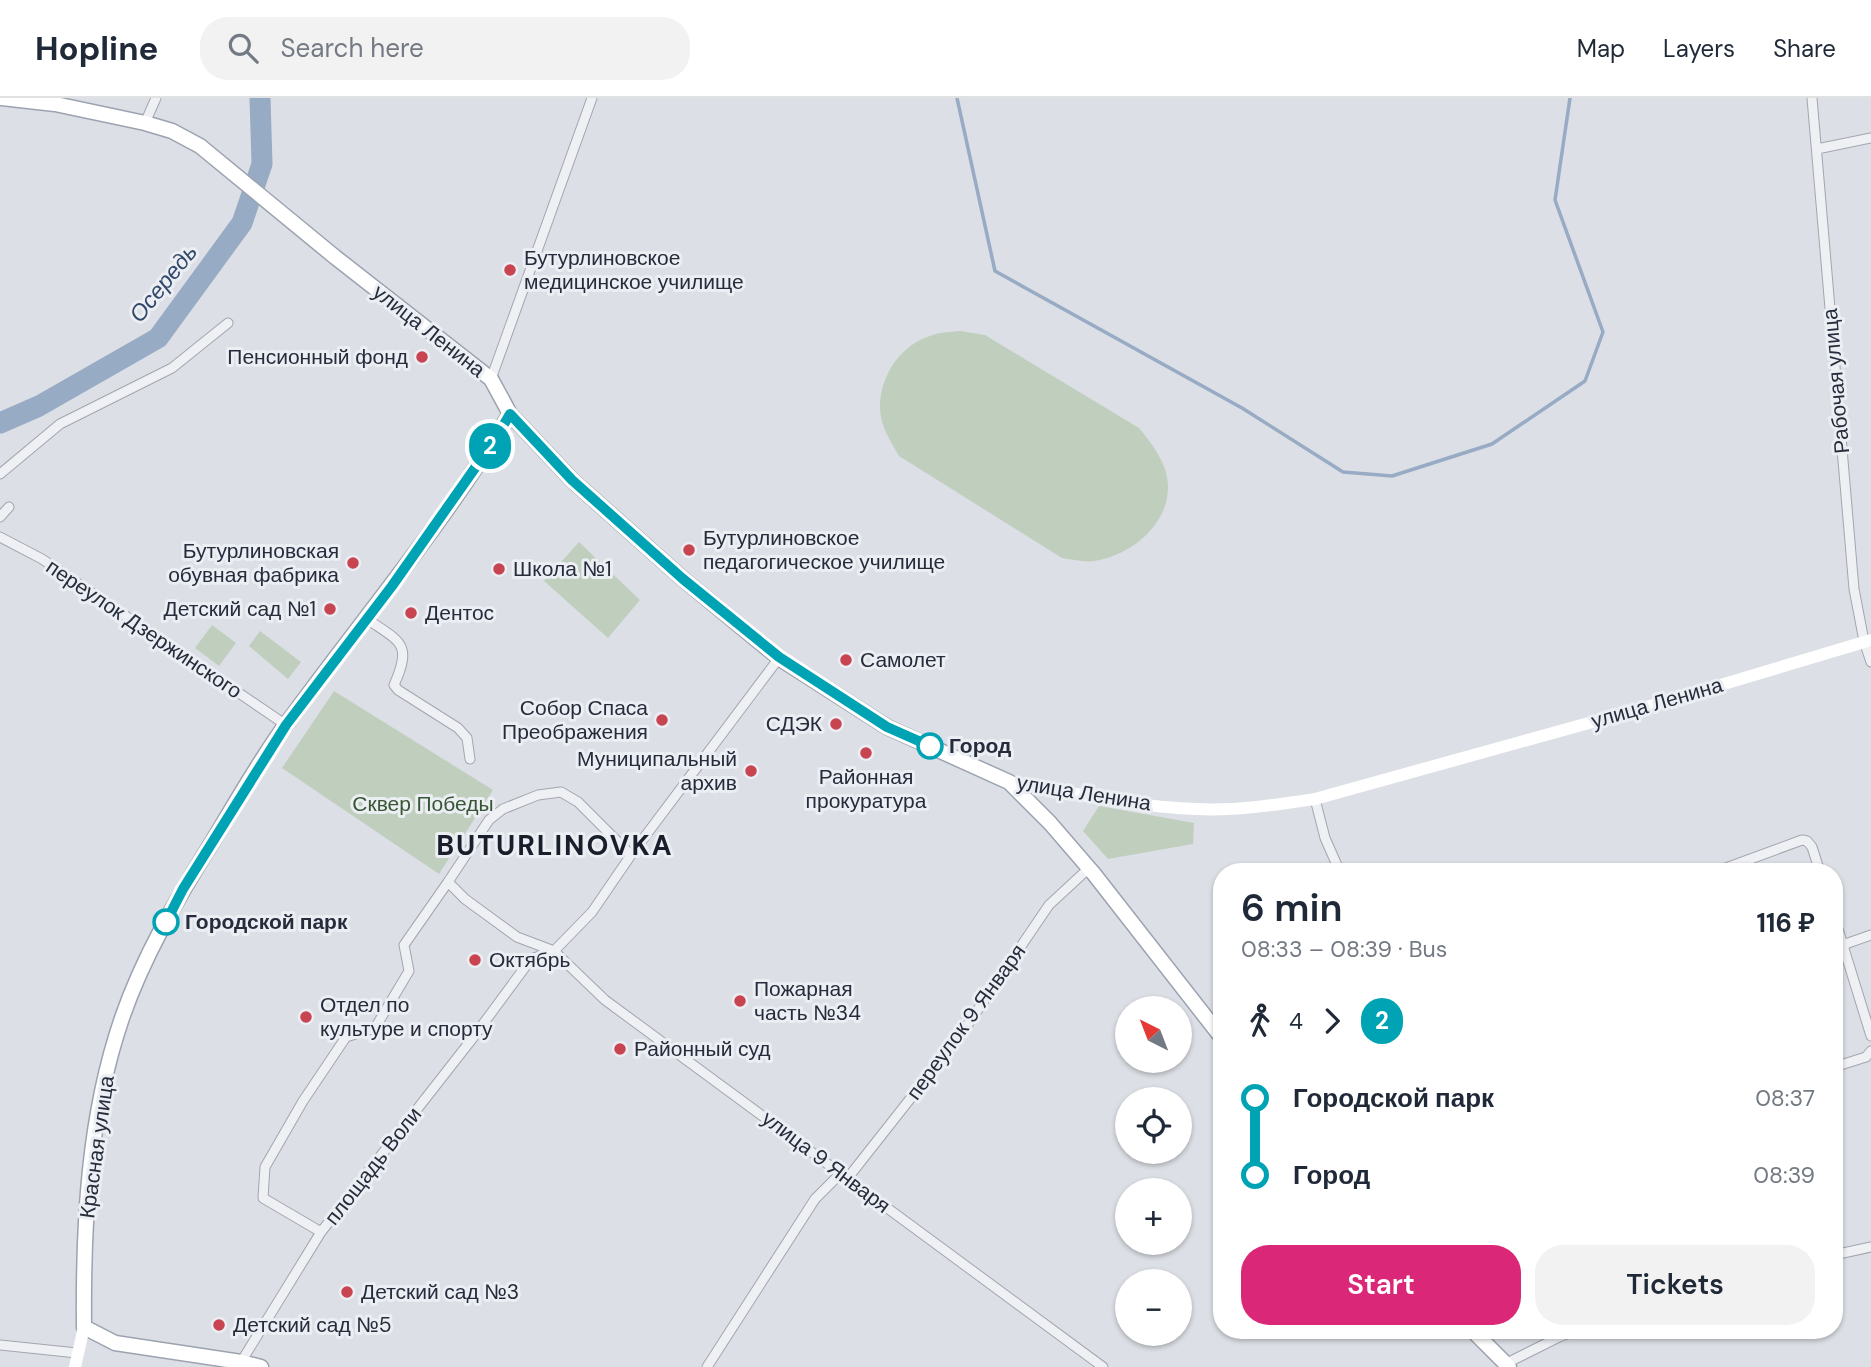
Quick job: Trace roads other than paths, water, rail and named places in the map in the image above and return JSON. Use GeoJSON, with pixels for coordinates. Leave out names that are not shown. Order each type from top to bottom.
{"type":"FeatureCollection","features":[{"type":"Feature","properties":{"kind":"main road","name":"улица Ленина"},"geometry":{"type":"LineString","coordinates":[[2,98],[55,104],[145,123],[172,131],[200,146],[303,232],[491,379],[510,414],[572,480],[683,579],[779,657],[887,727],[1009,782]]}},
{"type":"Feature","properties":{"kind":"main road","name":"Красная улица"},"geometry":{"type":"LineString","coordinates":[[84,1327],[83,1256],[90,1173],[101,1094],[122,1018],[145,962],[183,889],[286,725],[367,619],[494,441],[510,414]]}},
{"type":"Feature","properties":{"kind":"main road"},"geometry":{"type":"LineString","coordinates":[[1009,782],[1089,868],[1213,1026]]}},
{"type":"Feature","properties":{"kind":"main road"},"geometry":{"type":"LineString","coordinates":[[84,1327],[115,1343],[261,1367]]}},
{"type":"Feature","properties":{"kind":"main road"},"geometry":{"type":"LineString","coordinates":[[1481,1339],[1507,1365]]}},
{"type":"Feature","properties":{"kind":"street"},"geometry":{"type":"LineString","coordinates":[[145,123],[156,98]]}},
{"type":"Feature","properties":{"kind":"street"},"geometry":{"type":"LineString","coordinates":[[491,379],[592,98]]}},
{"type":"Feature","properties":{"kind":"street","name":"Рабочая улица"},"geometry":{"type":"LineString","coordinates":[[1812,98],[1854,589],[1871,662]]}},
{"type":"Feature","properties":{"kind":"street"},"geometry":{"type":"LineString","coordinates":[[1817,149],[1871,138]]}},
{"type":"Feature","properties":{"kind":"street"},"geometry":{"type":"LineString","coordinates":[[0,474],[60,424],[172,368],[228,323]]}},
{"type":"Feature","properties":{"kind":"street"},"geometry":{"type":"LineString","coordinates":[[0,517],[9,507]]}},
{"type":"Feature","properties":{"kind":"street","name":"переулок Дзержинского"},"geometry":{"type":"LineString","coordinates":[[0,537],[42,559],[286,725]]}},
{"type":"Feature","properties":{"kind":"street"},"geometry":{"type":"LineString","coordinates":[[367,619],[392,636],[403,648],[404,660],[394,685],[458,728],[467,738],[470,759]]}},
{"type":"Feature","properties":{"kind":"street","name":"улица Ленина"},"geometry":{"type":"LineString","coordinates":[[1009,782],[1135,803],[1194,809],[1264,807],[1315,799],[1580,726],[1867,640]]}},
{"type":"Feature","properties":{"kind":"street","name":"площадь Воли"},"geometry":{"type":"LineString","coordinates":[[631,855],[578,802],[561,792],[538,795],[503,809],[489,820],[404,945],[410,971],[375,1028],[346,1037],[303,1101],[265,1167],[263,1198],[321,1232],[531,959],[554,951],[592,912],[631,855],[779,657]]}},
{"type":"Feature","properties":{"kind":"street"},"geometry":{"type":"LineString","coordinates":[[1315,799],[1325,838],[1336,863]]}},
{"type":"Feature","properties":{"kind":"street"},"geometry":{"type":"LineString","coordinates":[[1739,863],[1802,840],[1810,843],[1817,863]]}},
{"type":"Feature","properties":{"kind":"street","name":"переулок 9 Января"},"geometry":{"type":"LineString","coordinates":[[707,1367],[815,1199],[844,1177],[962,1033],[1049,905],[1089,868]]}},
{"type":"Feature","properties":{"kind":"street"},"geometry":{"type":"LineString","coordinates":[[448,882],[465,899],[517,937],[554,951]]}},
{"type":"Feature","properties":{"kind":"street"},"geometry":{"type":"LineString","coordinates":[[1843,944],[1871,935]]}},
{"type":"Feature","properties":{"kind":"street","name":"улица 9 Января"},"geometry":{"type":"LineString","coordinates":[[554,951],[605,1000],[1103,1367]]}},
{"type":"Feature","properties":{"kind":"street"},"geometry":{"type":"LineString","coordinates":[[1843,960],[1871,1036]]}},
{"type":"Feature","properties":{"kind":"street"},"geometry":{"type":"LineString","coordinates":[[1843,1064],[1866,1057],[1871,1051]]}},
{"type":"Feature","properties":{"kind":"street"},"geometry":{"type":"LineString","coordinates":[[241,1362],[321,1232]]}},
{"type":"Feature","properties":{"kind":"street"},"geometry":{"type":"LineString","coordinates":[[1843,1253],[1871,1247]]}},
{"type":"Feature","properties":{"kind":"street","name":"Красная улица"},"geometry":{"type":"LineString","coordinates":[[75,1367],[84,1327]]}},
{"type":"Feature","properties":{"kind":"street"},"geometry":{"type":"LineString","coordinates":[[1507,1365],[1554,1339]]}},
{"type":"Feature","properties":{"kind":"street"},"geometry":{"type":"LineString","coordinates":[[0,1345],[77,1353]]}},
{"type":"Feature","properties":{"kind":"waterway","name":"Осередь"},"geometry":{"type":"LineString","coordinates":[[0,423],[39,406],[158,338],[242,223],[262,164],[260,98]]}},
{"type":"Feature","properties":{"kind":"waterway"},"geometry":{"type":"LineString","coordinates":[[957,98],[995,271],[1242,408],[1343,472],[1392,476],[1492,444],[1585,381],[1603,332],[1555,200],[1570,98]]}},
{"type":"Feature","properties":{"kind":"place","name":"Бутурлиновское медицинское училище"},"geometry":{"type":"Point","coordinates":[510,270]}},
{"type":"Feature","properties":{"kind":"place","name":"Пенсионный фонд"},"geometry":{"type":"Point","coordinates":[422,357]}},
{"type":"Feature","properties":{"kind":"place","name":"Бутурлиновское педагогическое училище"},"geometry":{"type":"Point","coordinates":[689,550]}},
{"type":"Feature","properties":{"kind":"place","name":"Бутурлиновская обувная фабрика"},"geometry":{"type":"Point","coordinates":[353,563]}},
{"type":"Feature","properties":{"kind":"place","name":"Школа №1"},"geometry":{"type":"Point","coordinates":[499,569]}},
{"type":"Feature","properties":{"kind":"place","name":"Детский сад №1"},"geometry":{"type":"Point","coordinates":[330,609]}},
{"type":"Feature","properties":{"kind":"place","name":"Дентос"},"geometry":{"type":"Point","coordinates":[411,613]}},
{"type":"Feature","properties":{"kind":"place","name":"Самолет"},"geometry":{"type":"Point","coordinates":[846,660]}},
{"type":"Feature","properties":{"kind":"place","name":"Собор Спаса Преображения"},"geometry":{"type":"Point","coordinates":[662,720]}},
{"type":"Feature","properties":{"kind":"place","name":"СДЭК"},"geometry":{"type":"Point","coordinates":[836,724]}},
{"type":"Feature","properties":{"kind":"place","name":"Город"},"geometry":{"type":"Point","coordinates":[930,746]}},
{"type":"Feature","properties":{"kind":"place","name":"Районная прокуратура"},"geometry":{"type":"Point","coordinates":[866,753]}},
{"type":"Feature","properties":{"kind":"place","name":"Муниципальный архив"},"geometry":{"type":"Point","coordinates":[751,771]}},
{"type":"Feature","properties":{"kind":"place","name":"Городской парк"},"geometry":{"type":"Point","coordinates":[166,922]}},
{"type":"Feature","properties":{"kind":"place","name":"Октябрь"},"geometry":{"type":"Point","coordinates":[475,960]}},
{"type":"Feature","properties":{"kind":"place","name":"Пожарная часть №34"},"geometry":{"type":"Point","coordinates":[740,1001]}},
{"type":"Feature","properties":{"kind":"place","name":"Отдел по культуре и спорту"},"geometry":{"type":"Point","coordinates":[306,1017]}},
{"type":"Feature","properties":{"kind":"place","name":"Районный суд"},"geometry":{"type":"Point","coordinates":[620,1049]}},
{"type":"Feature","properties":{"kind":"place","name":"Детский сад №3"},"geometry":{"type":"Point","coordinates":[347,1292]}},
{"type":"Feature","properties":{"kind":"place","name":"Детский сад №5"},"geometry":{"type":"Point","coordinates":[219,1325]}},
{"type":"Feature","properties":{"kind":"district","name":"BUTURLINOVKA"},"geometry":{"type":"Point","coordinates":[555,845]}},
{"type":"Feature","properties":{"kind":"park label","name":"Сквер Победы"},"geometry":{"type":"Point","coordinates":[423,804]}}]}
